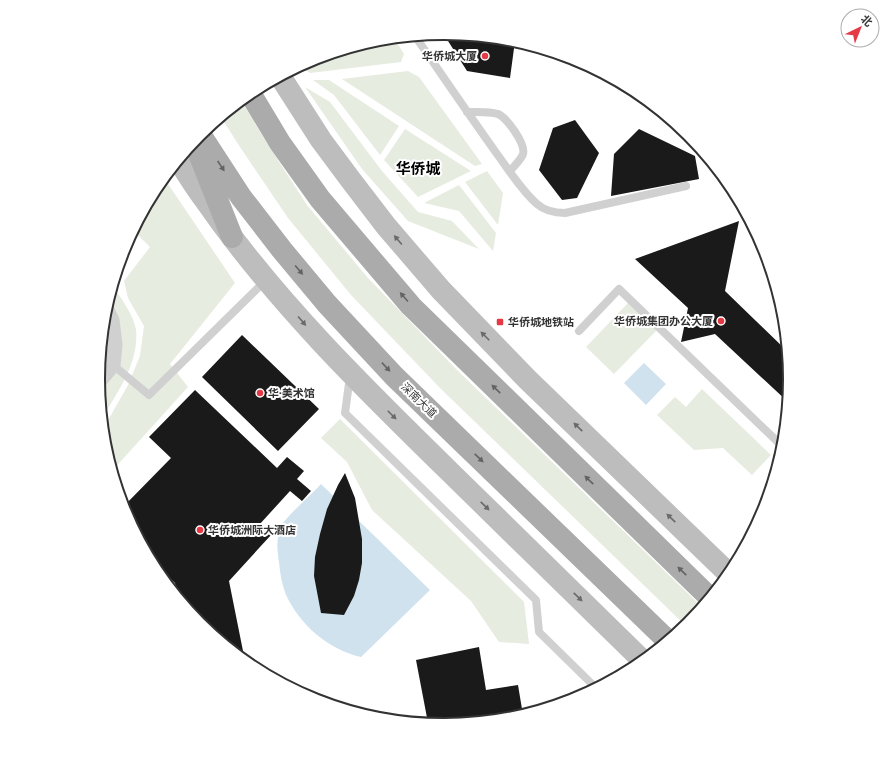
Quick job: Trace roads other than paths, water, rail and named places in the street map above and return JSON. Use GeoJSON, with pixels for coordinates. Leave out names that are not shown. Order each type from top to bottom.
{"type":"FeatureCollection","features":[{"type":"Feature","properties":{"kind":"main road"},"geometry":{"type":"LineString","coordinates":[[283,81],[321,140],[350,179],[386,226],[441,290],[528,380],[724,569]]}},
{"type":"Feature","properties":{"kind":"main road"},"geometry":{"type":"LineString","coordinates":[[265,91],[280,144]]}},
{"type":"Feature","properties":{"kind":"main road"},"geometry":{"type":"LineString","coordinates":[[253,99],[280,144],[320,199],[411,306],[706,594]]}},
{"type":"Feature","properties":{"kind":"main road","name":"深南大道"},"geometry":{"type":"LineString","coordinates":[[204,139],[241,196],[282,250],[327,304],[394,376],[664,637]]}},
{"type":"Feature","properties":{"kind":"main road"},"geometry":{"type":"LineString","coordinates":[[196,147],[232,237]]}},
{"type":"Feature","properties":{"kind":"main road"},"geometry":{"type":"LineString","coordinates":[[181,165],[232,237],[308,328],[350,373],[639,656]]}},
{"type":"Feature","properties":{"kind":"street"},"geometry":{"type":"LineString","coordinates":[[105,374],[114,364],[115,345],[111,318]]}},
{"type":"Feature","properties":{"kind":"lane"},"geometry":{"type":"LineString","coordinates":[[419,41],[467,112],[528,196],[546,210],[555,213],[565,213],[686,186]]}},
{"type":"Feature","properties":{"kind":"lane"},"geometry":{"type":"LineString","coordinates":[[467,112],[492,113],[499,115],[504,119],[522,143],[524,148],[523,155],[510,171]]}},
{"type":"Feature","properties":{"kind":"lane"},"geometry":{"type":"LineString","coordinates":[[114,364],[149,396],[266,279]]}},
{"type":"Feature","properties":{"kind":"lane"},"geometry":{"type":"LineString","coordinates":[[579,331],[618,289],[777,441]]}},
{"type":"Feature","properties":{"kind":"lane"},"geometry":{"type":"LineString","coordinates":[[350,373],[345,413],[536,600],[539,632],[592,684]]}},
{"type":"Feature","properties":{"kind":"water"},"geometry":{"type":"Polygon","coordinates":[[[644,363],[666,384],[646,405],[624,383],[644,363]]]}},
{"type":"Feature","properties":{"kind":"water"},"geometry":{"type":"Polygon","coordinates":[[[321,484],[430,590],[361,657],[338,649],[317,635],[307,626],[292,606],[282,583],[277,549],[278,535],[281,526],[321,484]]]}},
{"type":"Feature","properties":{"kind":"place","name":"华侨城大厦"},"geometry":{"type":"Point","coordinates":[485,56]}},
{"type":"Feature","properties":{"kind":"place","name":"华侨城集团办公大厦"},"geometry":{"type":"Point","coordinates":[721,321]}},
{"type":"Feature","properties":{"kind":"place","name":"华侨城地铁站"},"geometry":{"type":"Point","coordinates":[500,322]}},
{"type":"Feature","properties":{"kind":"place","name":"华·美术馆"},"geometry":{"type":"Point","coordinates":[260,393]}},
{"type":"Feature","properties":{"kind":"place","name":"华侨城洲际大酒店"},"geometry":{"type":"Point","coordinates":[200,530]}},
{"type":"Feature","properties":{"kind":"district","name":"华侨城"},"geometry":{"type":"Point","coordinates":[418,168]}}]}
